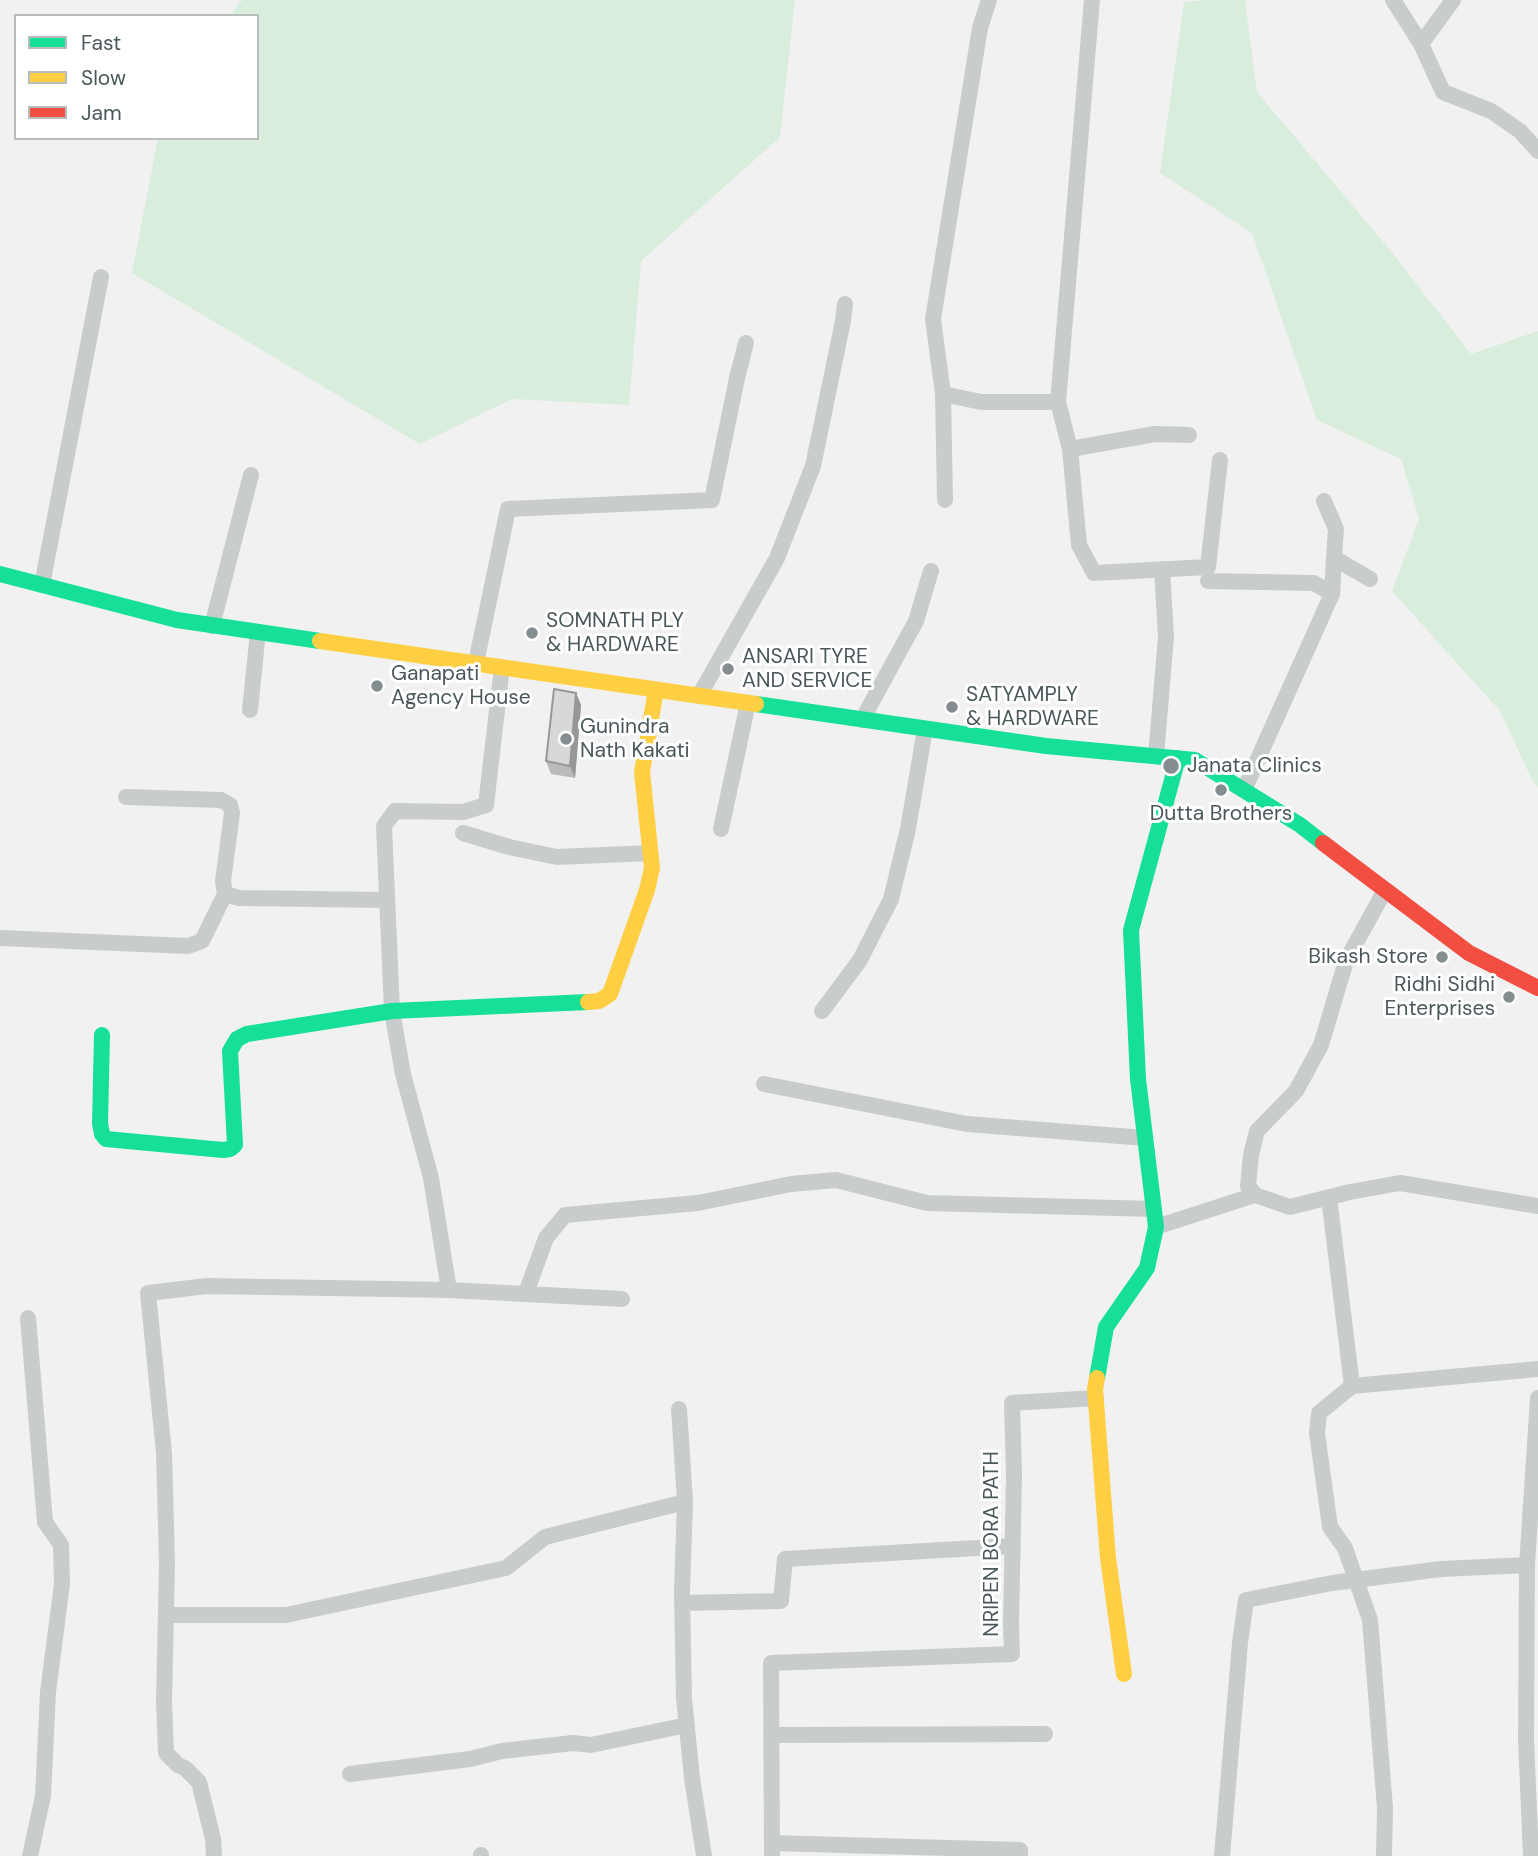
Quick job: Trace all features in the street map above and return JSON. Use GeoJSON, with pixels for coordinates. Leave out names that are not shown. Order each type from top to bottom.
{"type":"FeatureCollection","features":[{"type":"Feature","properties":{"kind":"street"},"geometry":{"type":"LineString","coordinates":[[945,500],[943,394],[933,319],[981,28],[989,0]]}},
{"type":"Feature","properties":{"kind":"street"},"geometry":{"type":"LineString","coordinates":[[1092,0],[1058,402],[1069,449],[1079,545],[1094,573],[1208,567],[1220,460]]}},
{"type":"Feature","properties":{"kind":"street"},"geometry":{"type":"LineString","coordinates":[[1394,0],[1421,44],[1443,92],[1491,111],[1520,131],[1538,151]]}},
{"type":"Feature","properties":{"kind":"street"},"geometry":{"type":"LineString","coordinates":[[1421,44],[1453,0]]}},
{"type":"Feature","properties":{"kind":"street"},"geometry":{"type":"LineString","coordinates":[[42,585],[101,277]]}},
{"type":"Feature","properties":{"kind":"street"},"geometry":{"type":"LineString","coordinates":[[699,696],[777,558],[813,466],[845,304]]}},
{"type":"Feature","properties":{"kind":"street"},"geometry":{"type":"LineString","coordinates":[[475,663],[508,509],[712,500],[737,378],[747,343]]}},
{"type":"Feature","properties":{"kind":"street"},"geometry":{"type":"LineString","coordinates":[[943,394],[981,402],[1058,402]]}},
{"type":"Feature","properties":{"kind":"street"},"geometry":{"type":"LineString","coordinates":[[1069,449],[1155,434],[1189,435]]}},
{"type":"Feature","properties":{"kind":"street"},"geometry":{"type":"LineString","coordinates":[[212,626],[251,475]]}},
{"type":"Feature","properties":{"kind":"street"},"geometry":{"type":"LineString","coordinates":[[1244,790],[1332,594],[1336,529],[1324,502]]}},
{"type":"Feature","properties":{"kind":"street"},"geometry":{"type":"LineString","coordinates":[[1334,558],[1370,579]]}},
{"type":"Feature","properties":{"kind":"street"},"geometry":{"type":"LineString","coordinates":[[1156,756],[1166,637],[1162,569]]}},
{"type":"Feature","properties":{"kind":"street"},"geometry":{"type":"LineString","coordinates":[[862,720],[916,621],[931,571]]}},
{"type":"Feature","properties":{"kind":"street"},"geometry":{"type":"LineString","coordinates":[[0,574],[177,620],[212,626],[1046,746],[1195,760],[1300,825],[1469,953],[1538,988]]}},
{"type":"Feature","properties":{"kind":"street"},"geometry":{"type":"LineString","coordinates":[[1208,581],[1314,583],[1332,594]]}},
{"type":"Feature","properties":{"kind":"street"},"geometry":{"type":"LineString","coordinates":[[250,710],[258,632]]}},
{"type":"Feature","properties":{"kind":"street"},"geometry":{"type":"LineString","coordinates":[[449,1290],[431,1178],[403,1074],[392,1011],[384,826],[395,811],[463,812],[486,805],[502,667]]}},
{"type":"Feature","properties":{"kind":"street"},"geometry":{"type":"LineString","coordinates":[[102,1035],[100,1124],[106,1139],[223,1150],[235,1145],[230,1051],[237,1039],[247,1034],[392,1011],[599,1001],[610,994],[648,890],[652,868],[642,772],[656,690]]}},
{"type":"Feature","properties":{"kind":"street"},"geometry":{"type":"LineString","coordinates":[[721,829],[748,703]]}},
{"type":"Feature","properties":{"kind":"street"},"geometry":{"type":"LineString","coordinates":[[822,1011],[860,960],[891,899],[908,829],[925,729]]}},
{"type":"Feature","properties":{"kind":"street"},"geometry":{"type":"LineString","coordinates":[[1124,1675],[1108,1558],[1095,1389],[1106,1327],[1147,1268],[1156,1227],[1138,1079],[1131,930],[1178,758]]}},
{"type":"Feature","properties":{"kind":"street"},"geometry":{"type":"LineString","coordinates":[[0,938],[188,946],[202,941],[225,894],[223,881],[232,813],[229,805],[220,800],[126,797]]}},
{"type":"Feature","properties":{"kind":"street"},"geometry":{"type":"LineString","coordinates":[[463,833],[557,858],[650,853]]}},
{"type":"Feature","properties":{"kind":"street"},"geometry":{"type":"LineString","coordinates":[[1385,890],[1346,961],[1321,1045],[1296,1091],[1257,1131],[1248,1186],[1255,1195],[1290,1207],[1400,1183],[1538,1206]]}},
{"type":"Feature","properties":{"kind":"street"},"geometry":{"type":"LineString","coordinates":[[225,894],[239,898],[387,900]]}},
{"type":"Feature","properties":{"kind":"street"},"geometry":{"type":"LineString","coordinates":[[764,1084],[967,1124],[1145,1138]]}},
{"type":"Feature","properties":{"kind":"street"},"geometry":{"type":"LineString","coordinates":[[526,1293],[546,1238],[565,1215],[698,1203],[791,1184],[836,1180],[927,1203],[1154,1209]]}},
{"type":"Feature","properties":{"kind":"street"},"geometry":{"type":"LineString","coordinates":[[1156,1227],[1255,1195]]}},
{"type":"Feature","properties":{"kind":"street"},"geometry":{"type":"LineString","coordinates":[[1329,1197],[1352,1386]]}},
{"type":"Feature","properties":{"kind":"street"},"geometry":{"type":"LineString","coordinates":[[214,1856],[213,1839],[199,1782],[166,1753],[164,1701],[167,1564],[163,1453],[148,1293],[207,1286],[449,1290],[622,1299]]}},
{"type":"Feature","properties":{"kind":"street"},"geometry":{"type":"LineString","coordinates":[[28,1318],[45,1522],[61,1545],[62,1584],[48,1692],[43,1796],[30,1856]]}},
{"type":"Feature","properties":{"kind":"street"},"geometry":{"type":"LineString","coordinates":[[1384,1856],[1385,1808],[1370,1620],[1345,1548],[1330,1527],[1317,1433],[1319,1413],[1352,1386],[1538,1369]]}},
{"type":"Feature","properties":{"kind":"street","name":"NRIPEN BORA PATH"},"geometry":{"type":"LineString","coordinates":[[771,1735],[771,1662],[1012,1654],[1012,1403],[1096,1398]]}},
{"type":"Feature","properties":{"kind":"street"},"geometry":{"type":"LineString","coordinates":[[1531,1856],[1532,1709],[1527,1565],[1538,1398]]}},
{"type":"Feature","properties":{"kind":"street"},"geometry":{"type":"LineString","coordinates":[[679,1409],[685,1502],[684,1698],[692,1778],[704,1856]]}},
{"type":"Feature","properties":{"kind":"street"},"geometry":{"type":"LineString","coordinates":[[166,1615],[286,1615],[506,1568],[545,1536],[685,1502]]}},
{"type":"Feature","properties":{"kind":"street"},"geometry":{"type":"LineString","coordinates":[[683,1603],[780,1601],[785,1559],[1012,1546]]}},
{"type":"Feature","properties":{"kind":"street"},"geometry":{"type":"LineString","coordinates":[[1222,1856],[1246,1600],[1332,1583],[1441,1569],[1527,1565]]}},
{"type":"Feature","properties":{"kind":"street"},"geometry":{"type":"LineString","coordinates":[[350,1774],[470,1759],[502,1751],[573,1743],[591,1745],[687,1725]]}},
{"type":"Feature","properties":{"kind":"street"},"geometry":{"type":"LineString","coordinates":[[1020,1856],[1020,1850],[921,1852],[772,1849],[771,1735],[1045,1734]]}},
{"type":"Feature","properties":{"kind":"green space"},"geometry":{"type":"Polygon","coordinates":[[[242,0],[795,0],[780,137],[641,261],[629,405],[512,399],[420,444],[132,273],[158,140],[259,140],[259,14],[232,14],[242,0]]]}},
{"type":"Feature","properties":{"kind":"green space"},"geometry":{"type":"Polygon","coordinates":[[[1245,0],[1257,92],[1390,250],[1471,354],[1538,331],[1538,787],[1532,780],[1500,711],[1392,591],[1419,519],[1401,459],[1317,420],[1252,233],[1160,173],[1184,2],[1245,0]]]}},
{"type":"Feature","properties":{"kind":"building","name":"Gunindra Nath Kakati"},"geometry":{"type":"Polygon","coordinates":[[[554,689],[576,693],[570,766],[546,761],[554,689]]]}},
{"type":"Feature","properties":{"kind":"traffic: fast"},"geometry":{"type":"LineString","coordinates":[[0,574],[177,620],[320,641]]}},
{"type":"Feature","properties":{"kind":"traffic: fast"},"geometry":{"type":"LineString","coordinates":[[756,704],[1046,746],[1195,760],[1300,825],[1323,843]]}},
{"type":"Feature","properties":{"kind":"traffic: fast"},"geometry":{"type":"LineString","coordinates":[[1097,1378],[1106,1327],[1147,1268],[1156,1227],[1138,1079],[1131,930],[1178,758]]}},
{"type":"Feature","properties":{"kind":"traffic: fast"},"geometry":{"type":"LineString","coordinates":[[102,1035],[100,1123],[106,1139],[223,1150],[235,1145],[230,1051],[237,1039],[247,1034],[392,1011],[588,1002]]}},
{"type":"Feature","properties":{"kind":"traffic: slow"},"geometry":{"type":"LineString","coordinates":[[320,641],[756,704]]}},
{"type":"Feature","properties":{"kind":"traffic: slow"},"geometry":{"type":"LineString","coordinates":[[588,1002],[599,1001],[610,994],[647,890],[652,868],[642,772],[656,690]]}},
{"type":"Feature","properties":{"kind":"traffic: slow"},"geometry":{"type":"LineString","coordinates":[[1097,1378],[1095,1389],[1108,1558],[1124,1674]]}},
{"type":"Feature","properties":{"kind":"traffic: jam"},"geometry":{"type":"LineString","coordinates":[[1323,843],[1469,953],[1538,988]]}},
{"type":"Feature","properties":{"kind":"place","name":"SOMNATH PLY & HARDWARE"},"geometry":{"type":"Point","coordinates":[532,633]}},
{"type":"Feature","properties":{"kind":"place","name":"ANSARI TYRE AND SERVICE"},"geometry":{"type":"Point","coordinates":[728,669]}},
{"type":"Feature","properties":{"kind":"place","name":"Ganapati Agency House"},"geometry":{"type":"Point","coordinates":[377,686]}},
{"type":"Feature","properties":{"kind":"place","name":"SATYAMPLY & HARDWARE"},"geometry":{"type":"Point","coordinates":[952,707]}},
{"type":"Feature","properties":{"kind":"place","name":"Gunindra Nath Kakati"},"geometry":{"type":"Point","coordinates":[566,739]}},
{"type":"Feature","properties":{"kind":"place","name":"Janata Clinics"},"geometry":{"type":"Point","coordinates":[1171,766]}},
{"type":"Feature","properties":{"kind":"place","name":"Dutta Brothers"},"geometry":{"type":"Point","coordinates":[1221,790]}},
{"type":"Feature","properties":{"kind":"place","name":"Bikash Store"},"geometry":{"type":"Point","coordinates":[1442,957]}},
{"type":"Feature","properties":{"kind":"place","name":"Ridhi Sidhi Enterprises"},"geometry":{"type":"Point","coordinates":[1509,997]}}]}
